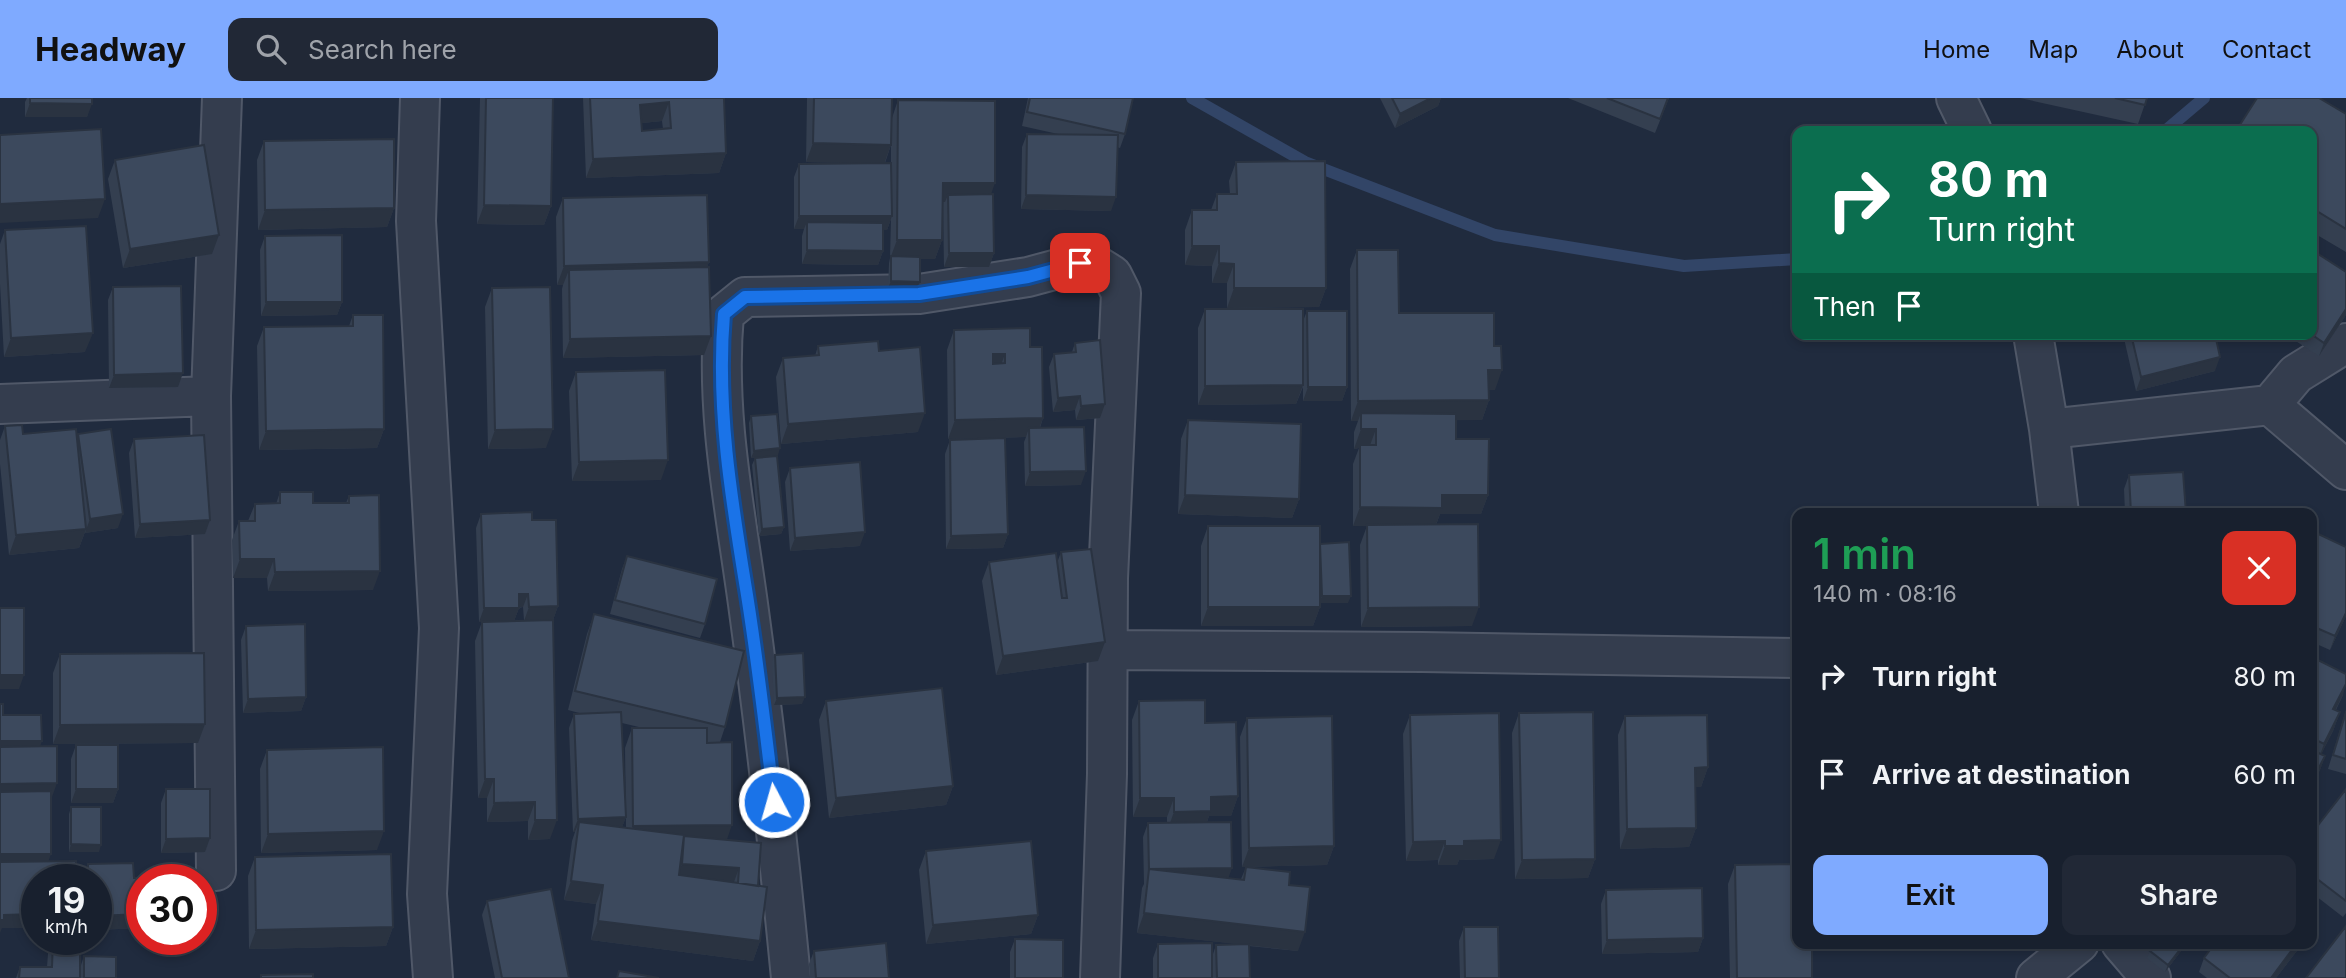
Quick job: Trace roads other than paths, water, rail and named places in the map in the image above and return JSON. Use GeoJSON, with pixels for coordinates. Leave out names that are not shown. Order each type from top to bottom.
{"type":"FeatureCollection","features":[{"type":"Feature","properties":{"kind":"street"},"geometry":{"type":"LineString","coordinates":[[216,864],[211,396],[222,98]]}},
{"type":"Feature","properties":{"kind":"street"},"geometry":{"type":"LineString","coordinates":[[420,98],[416,221],[439,628],[427,894],[433,978]]}},
{"type":"Feature","properties":{"kind":"street"},"geometry":{"type":"LineString","coordinates":[[1956,98],[1970,126]]}},
{"type":"Feature","properties":{"kind":"street"},"geometry":{"type":"LineString","coordinates":[[791,978],[771,776],[726,460],[721,351],[724,314],[745,297],[919,294],[1028,277],[1080,263],[1096,265],[1112,275],[1121,293],[1108,578],[1107,774],[1100,978]]}},
{"type":"Feature","properties":{"kind":"street"},"geometry":{"type":"LineString","coordinates":[[2034,340],[2058,508]]}},
{"type":"Feature","properties":{"kind":"street"},"geometry":{"type":"LineString","coordinates":[[2049,429],[2270,405],[2296,374],[2346,343]]}},
{"type":"Feature","properties":{"kind":"street"},"geometry":{"type":"LineString","coordinates":[[0,404],[211,396]]}},
{"type":"Feature","properties":{"kind":"street"},"geometry":{"type":"LineString","coordinates":[[2270,405],[2346,470]]}},
{"type":"Feature","properties":{"kind":"street"},"geometry":{"type":"LineString","coordinates":[[1108,650],[1792,658]]}},
{"type":"Feature","properties":{"kind":"street"},"geometry":{"type":"LineString","coordinates":[[2036,978],[2072,949]]}},
{"type":"Feature","properties":{"kind":"street"},"geometry":{"type":"LineString","coordinates":[[2126,949],[2151,978]]}},
{"type":"Feature","properties":{"kind":"waterway"},"geometry":{"type":"LineString","coordinates":[[1192,98],[1305,162],[1495,235],[1684,266],[1792,259]]}},
{"type":"Feature","properties":{"kind":"waterway"},"geometry":{"type":"LineString","coordinates":[[2171,126],[2204,98]]}}]}
